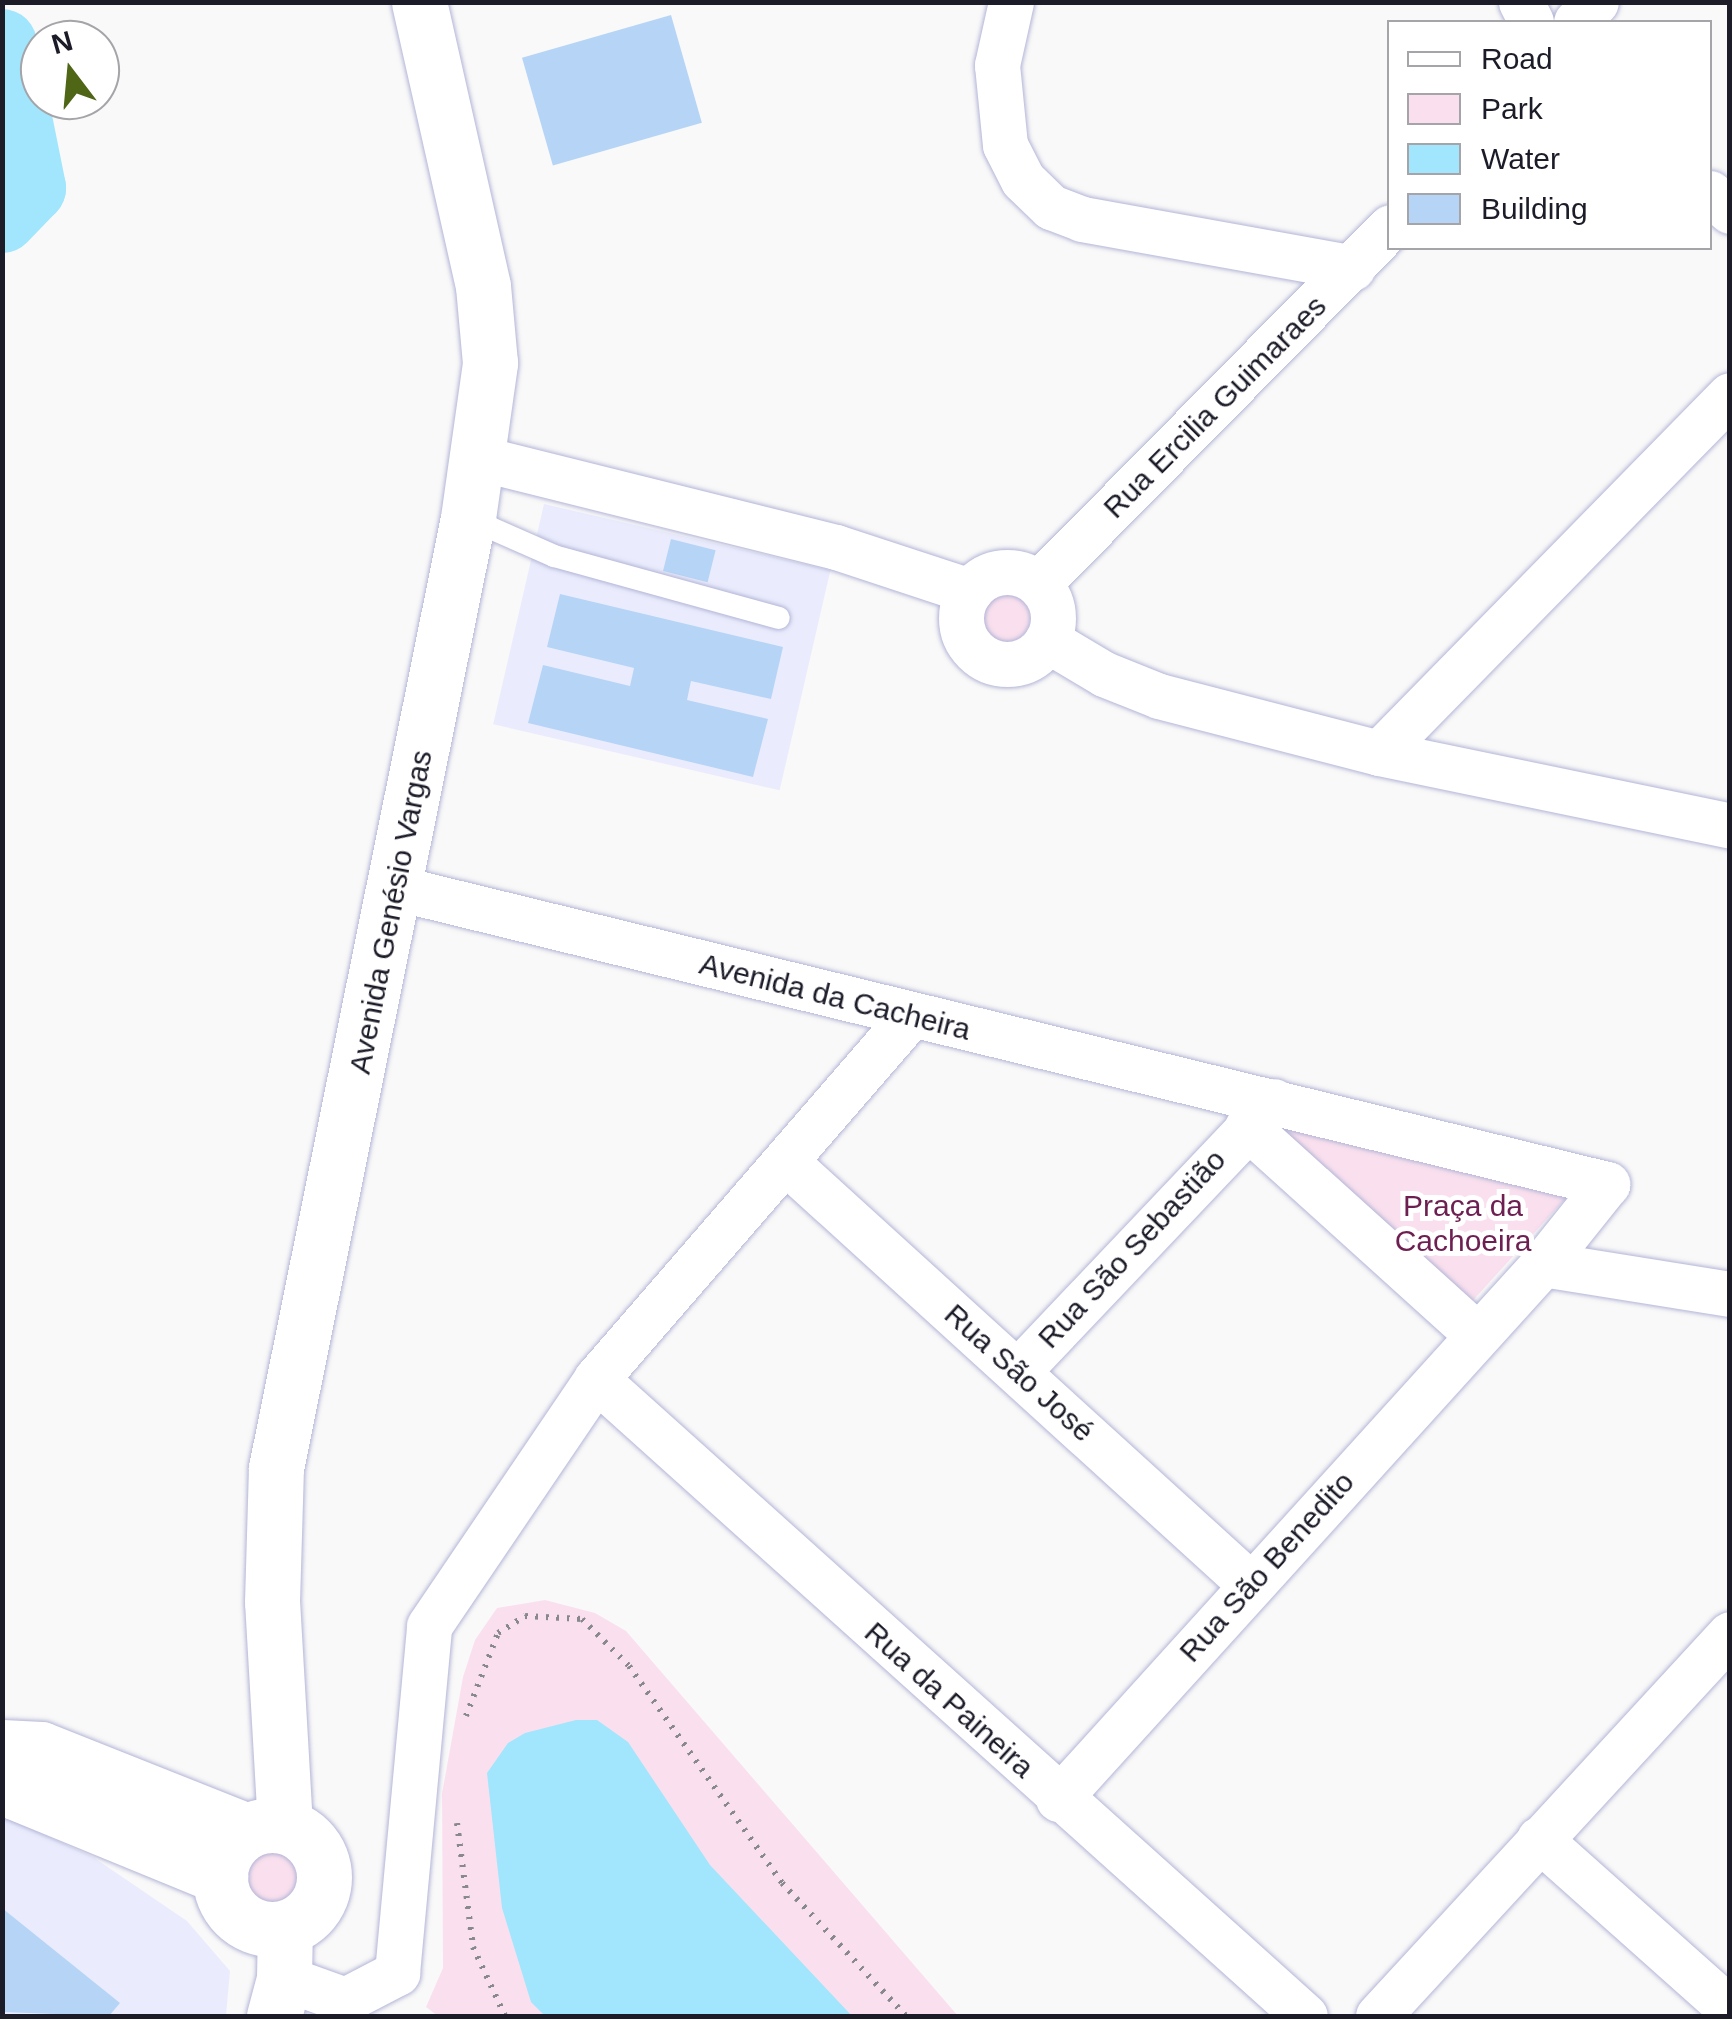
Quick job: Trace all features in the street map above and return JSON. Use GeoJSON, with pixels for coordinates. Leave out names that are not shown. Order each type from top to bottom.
{"type":"FeatureCollection","features":[{"type":"Feature","properties":{"kind":"street","name":"Avenida Genésio Vargas"},"geometry":{"type":"LineString","coordinates":[[250,1844],[272,1602],[276,1468],[397,888],[468,518],[490,363],[483,286],[418,2]]}},
{"type":"Feature","properties":{"kind":"street"},"geometry":{"type":"LineString","coordinates":[[1011,2],[997,66],[1005,145],[1023,180],[1051,207],[1082,219],[1353,268]]}},
{"type":"Feature","properties":{"kind":"street"},"geometry":{"type":"LineString","coordinates":[[1578,20],[1596,2]]}},
{"type":"Feature","properties":{"kind":"street","name":"Rua Ercilia Guimaraes"},"geometry":{"type":"LineString","coordinates":[[1038,584],[1387,230]]}},
{"type":"Feature","properties":{"kind":"street"},"geometry":{"type":"LineString","coordinates":[[1379,753],[1730,395]]}},
{"type":"Feature","properties":{"kind":"street"},"geometry":{"type":"LineString","coordinates":[[478,458],[836,547],[970,591]]}},
{"type":"Feature","properties":{"kind":"street"},"geometry":{"type":"LineString","coordinates":[[1010,572],[1038,584],[1052,610],[1047,640],[1022,661],[990,660],[965,638],[962,606],[981,580],[1010,572]]}},
{"type":"Feature","properties":{"kind":"street"},"geometry":{"type":"LineString","coordinates":[[1047,640],[1104,674],[1160,696],[1379,753],[1730,826]]}},
{"type":"Feature","properties":{"kind":"street","name":"Avenida da Cacheira"},"geometry":{"type":"LineString","coordinates":[[397,888],[910,1017],[1260,1114]]}},
{"type":"Feature","properties":{"kind":"street"},"geometry":{"type":"LineString","coordinates":[[281,1974],[345,2000],[397,1974],[429,1626],[596,1379],[910,1017]]}},
{"type":"Feature","properties":{"kind":"street"},"geometry":{"type":"LineString","coordinates":[[1260,1114],[1607,1184],[1543,1264],[1476,1334],[1260,1114]]}},
{"type":"Feature","properties":{"kind":"street","name":"Rua São Sebastião"},"geometry":{"type":"LineString","coordinates":[[1018,1371],[1260,1114]]}},
{"type":"Feature","properties":{"kind":"street","name":"Rua São José"},"geometry":{"type":"LineString","coordinates":[[786,1162],[1251,1585]]}},
{"type":"Feature","properties":{"kind":"street"},"geometry":{"type":"LineString","coordinates":[[1543,1264],[1730,1294]]}},
{"type":"Feature","properties":{"kind":"street","name":"Rua São Benedito"},"geometry":{"type":"LineString","coordinates":[[1058,1799],[1476,1334]]}},
{"type":"Feature","properties":{"kind":"street","name":"Rua da Paineira"},"geometry":{"type":"LineString","coordinates":[[596,1379],[1058,1799],[1306,2016]]}},
{"type":"Feature","properties":{"kind":"street"},"geometry":{"type":"LineString","coordinates":[[1378,2016],[1730,1634]]}},
{"type":"Feature","properties":{"kind":"street"},"geometry":{"type":"LineString","coordinates":[[2,1747],[41,1749],[250,1844]]}},
{"type":"Feature","properties":{"kind":"street"},"geometry":{"type":"LineString","coordinates":[[2,1781],[16,1792],[250,1844],[314,1844],[325,1876],[314,1909],[281,1974]]}},
{"type":"Feature","properties":{"kind":"street"},"geometry":{"type":"LineString","coordinates":[[1539,1840],[1730,2010]]}},
{"type":"Feature","properties":{"kind":"street"},"geometry":{"type":"LineString","coordinates":[[250,1844],[236,1915],[267,1929],[281,1974]]}},
{"type":"Feature","properties":{"kind":"lane"},"geometry":{"type":"LineString","coordinates":[[468,518],[554,556],[779,618]]}},
{"type":"Feature","properties":{"kind":"path"},"geometry":{"type":"LineString","coordinates":[[465,1729],[478,1674],[498,1633],[525,1616],[582,1620],[629,1666],[782,1883],[906,2016]]}},
{"type":"Feature","properties":{"kind":"path"},"geometry":{"type":"LineString","coordinates":[[457,1818],[473,1947],[505,2016]]}},
{"type":"Feature","properties":{"kind":"shaded area"},"geometry":{"type":"Polygon","coordinates":[[[544,504],[830,570],[780,790],[493,724],[544,504]]]}},
{"type":"Feature","properties":{"kind":"shaded area"},"geometry":{"type":"Polygon","coordinates":[[[3,1816],[93,1857],[187,1921],[230,1971],[226,2016],[3,2016],[3,1816]]]}},
{"type":"Feature","properties":{"kind":"green space"},"geometry":{"type":"Polygon","coordinates":[[[1006,594],[1023,601],[1030,618],[1023,635],[1006,642],[989,635],[982,618],[989,601],[1006,594]]]}},
{"type":"Feature","properties":{"kind":"green space","name":"Praça da Cachoeira"},"geometry":{"type":"Polygon","coordinates":[[[1286,1117],[1574,1189],[1467,1307],[1275,1135],[1286,1117]]]}},
{"type":"Feature","properties":{"kind":"green space"},"geometry":{"type":"Polygon","coordinates":[[[545,1600],[595,1613],[626,1631],[958,2016],[438,2016],[426,2007],[443,1968],[442,1794],[463,1677],[475,1640],[497,1608],[545,1600]]]}},
{"type":"Feature","properties":{"kind":"green space"},"geometry":{"type":"Polygon","coordinates":[[[274,1842],[298,1853],[309,1877],[298,1901],[274,1912],[250,1901],[239,1877],[250,1853],[274,1842]]]}},
{"type":"Feature","properties":{"kind":"water"},"geometry":{"type":"Polygon","coordinates":[[[576,1720],[597,1720],[628,1742],[710,1865],[852,2016],[545,2016],[531,2002],[502,1908],[487,1773],[508,1743],[525,1733],[576,1720]]]}},
{"type":"Feature","properties":{"kind":"building"},"geometry":{"type":"Polygon","coordinates":[[[671,15],[702,123],[553,165],[522,58],[671,15]]]}},
{"type":"Feature","properties":{"kind":"building"},"geometry":{"type":"Polygon","coordinates":[[[671,539],[716,550],[708,582],[663,571],[671,539]]]}},
{"type":"Feature","properties":{"kind":"building"},"geometry":{"type":"Polygon","coordinates":[[[560,594],[783,647],[771,699],[691,681],[687,700],[768,719],[753,777],[528,723],[543,665],[630,686],[634,668],[547,647],[560,594]]]}},
{"type":"Feature","properties":{"kind":"building"},"geometry":{"type":"Polygon","coordinates":[[[2,1908],[120,2003],[109,2016],[2,2012],[2,1908]]]}},
{"type":"Feature","properties":{"kind":"waterway"},"geometry":{"type":"LineString","coordinates":[[2,44],[31,188],[2,218]]}}]}
